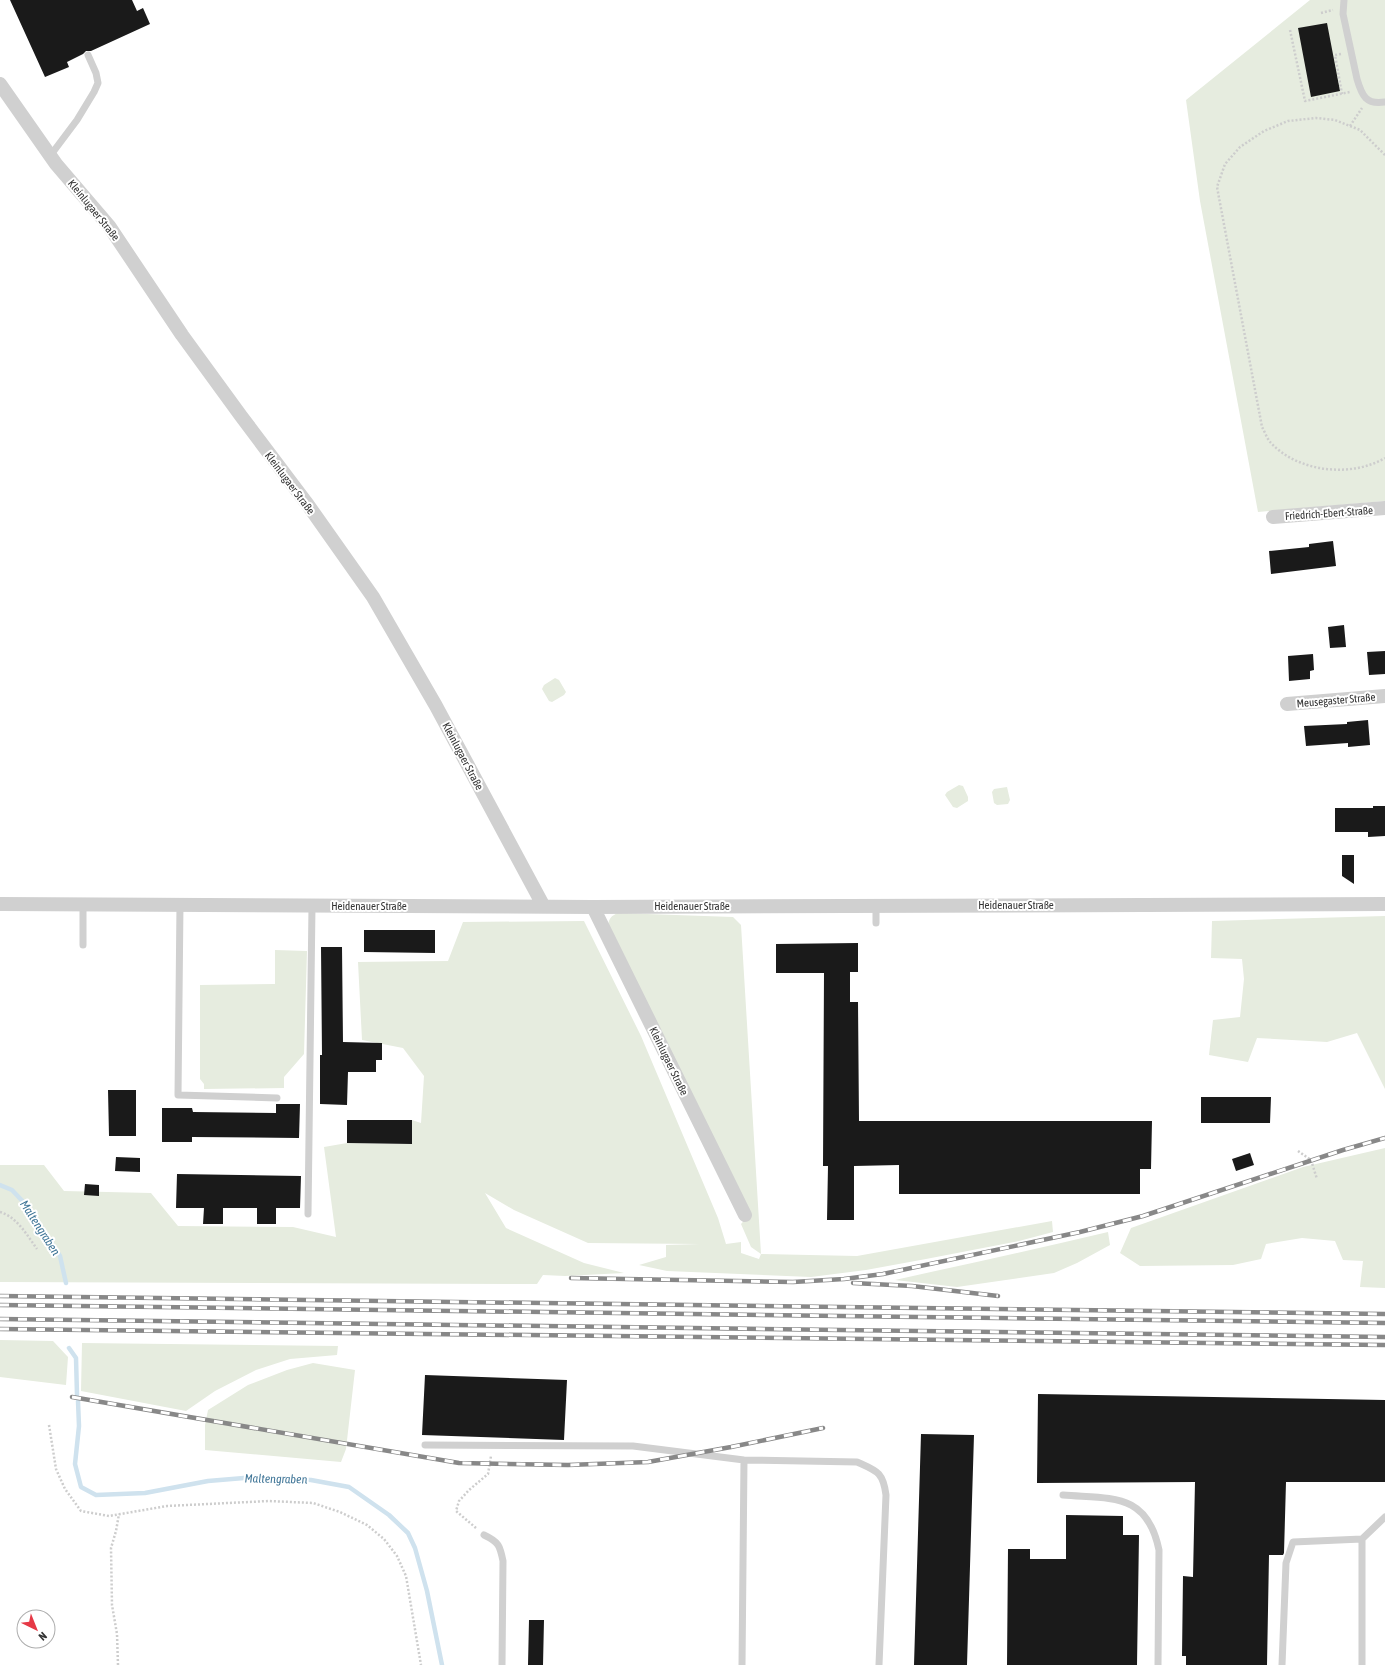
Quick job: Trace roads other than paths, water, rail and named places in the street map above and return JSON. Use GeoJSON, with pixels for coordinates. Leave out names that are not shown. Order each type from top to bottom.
{"type":"FeatureCollection","features":[{"type":"Feature","properties":{"kind":"street","name":"Kleinlugaer Straße"},"geometry":{"type":"LineString","coordinates":[[0,84],[50,156],[109,226],[182,334],[308,505],[373,597],[436,706],[543,906]]}},
{"type":"Feature","properties":{"kind":"street","name":"Friedrich-Ebert-Straße"},"geometry":{"type":"LineString","coordinates":[[1273,517],[1385,508]]}},
{"type":"Feature","properties":{"kind":"street","name":"Meusegaster Straße"},"geometry":{"type":"LineString","coordinates":[[1287,704],[1385,696]]}},
{"type":"Feature","properties":{"kind":"street","name":"Heidenauer Straße"},"geometry":{"type":"LineString","coordinates":[[0,904],[593,907],[1385,904]]}},
{"type":"Feature","properties":{"kind":"street","name":"Kleinlugaer Straße"},"geometry":{"type":"LineString","coordinates":[[593,907],[745,1215]]}},
{"type":"Feature","properties":{"kind":"lane"},"geometry":{"type":"LineString","coordinates":[[1344,0],[1343,14],[1360,90],[1367,99],[1375,103],[1385,102]]}},
{"type":"Feature","properties":{"kind":"lane"},"geometry":{"type":"LineString","coordinates":[[50,156],[77,120],[98,83],[96,72],[88,55]]}},
{"type":"Feature","properties":{"kind":"lane"},"geometry":{"type":"LineString","coordinates":[[83,904],[83,945]]}},
{"type":"Feature","properties":{"kind":"lane"},"geometry":{"type":"LineString","coordinates":[[180,904],[178,1095],[277,1098]]}},
{"type":"Feature","properties":{"kind":"lane"},"geometry":{"type":"LineString","coordinates":[[308,1214],[312,906]]}},
{"type":"Feature","properties":{"kind":"lane"},"geometry":{"type":"LineString","coordinates":[[876,906],[876,923]]}},
{"type":"Feature","properties":{"kind":"lane"},"geometry":{"type":"LineString","coordinates":[[426,1445],[633,1446],[744,1460],[857,1462],[878,1472],[884,1482],[886,1495],[880,1665]]}},
{"type":"Feature","properties":{"kind":"lane"},"geometry":{"type":"LineString","coordinates":[[742,1665],[744,1460]]}},
{"type":"Feature","properties":{"kind":"lane"},"geometry":{"type":"LineString","coordinates":[[1063,1495],[1122,1500],[1137,1508],[1149,1520],[1156,1535],[1159,1550],[1158,1665]]}},
{"type":"Feature","properties":{"kind":"lane"},"geometry":{"type":"LineString","coordinates":[[1282,1665],[1286,1563],[1293,1542],[1362,1539],[1385,1517]]}},
{"type":"Feature","properties":{"kind":"lane"},"geometry":{"type":"LineString","coordinates":[[484,1536],[494,1540],[500,1548],[503,1561],[502,1665]]}},
{"type":"Feature","properties":{"kind":"lane"},"geometry":{"type":"LineString","coordinates":[[1362,1539],[1362,1665]]}},
{"type":"Feature","properties":{"kind":"waterway","name":"Maltengraben"},"geometry":{"type":"LineString","coordinates":[[0,1185],[12,1190],[29,1208],[60,1256],[66,1283]]}},
{"type":"Feature","properties":{"kind":"waterway","name":"Maltengraben"},"geometry":{"type":"LineString","coordinates":[[69,1348],[76,1358],[77,1395]]}},
{"type":"Feature","properties":{"kind":"waterway","name":"Maltengraben"},"geometry":{"type":"LineString","coordinates":[[78,1401],[79,1426],[75,1464],[81,1487],[96,1495],[145,1493],[208,1481],[256,1477],[311,1480],[349,1487],[389,1515],[408,1533],[415,1548],[427,1591],[442,1665]]}},
{"type":"Feature","properties":{"kind":"railway"},"geometry":{"type":"LineString","coordinates":[[571,1278],[793,1282],[844,1279],[883,1274],[1080,1232],[1143,1216],[1343,1150],[1385,1138]]}},
{"type":"Feature","properties":{"kind":"railway"},"geometry":{"type":"LineString","coordinates":[[853,1283],[912,1286],[998,1296]]}},
{"type":"Feature","properties":{"kind":"railway"},"geometry":{"type":"LineString","coordinates":[[0,1296],[1385,1314]]}},
{"type":"Feature","properties":{"kind":"railway"},"geometry":{"type":"LineString","coordinates":[[0,1305],[1385,1323]]}},
{"type":"Feature","properties":{"kind":"railway"},"geometry":{"type":"LineString","coordinates":[[0,1319],[1385,1337]]}},
{"type":"Feature","properties":{"kind":"railway"},"geometry":{"type":"LineString","coordinates":[[0,1329],[1385,1345]]}},
{"type":"Feature","properties":{"kind":"railway"},"geometry":{"type":"LineString","coordinates":[[72,1397],[459,1463],[568,1465],[648,1462],[823,1428]]}}]}
